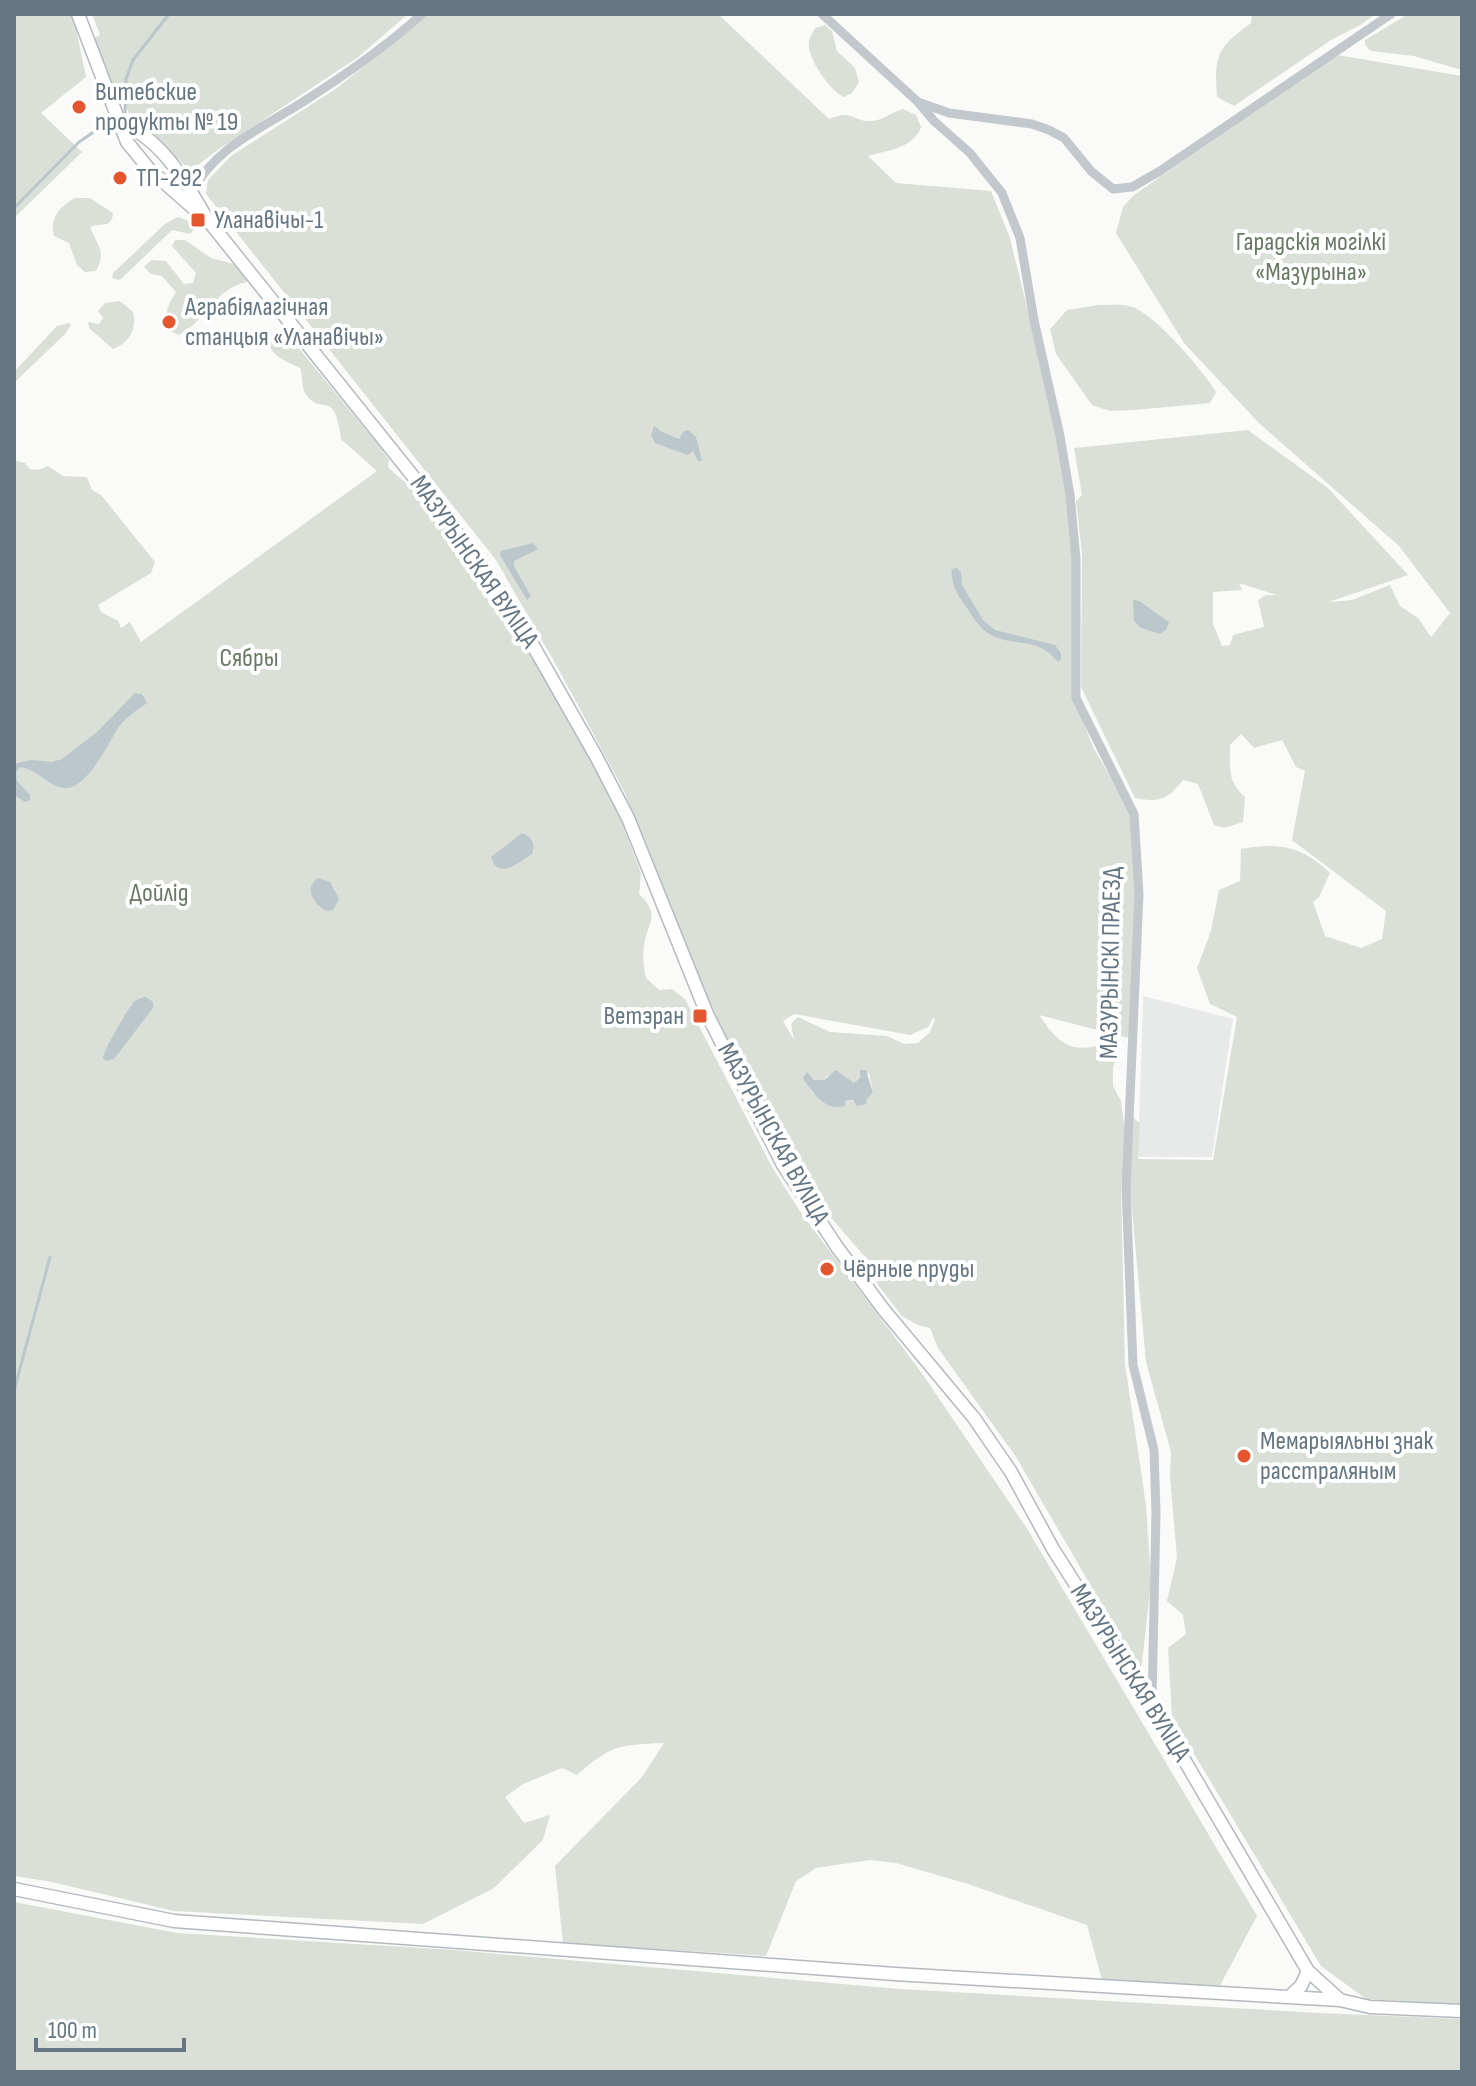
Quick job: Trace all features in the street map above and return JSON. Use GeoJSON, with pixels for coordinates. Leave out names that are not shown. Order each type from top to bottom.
{"type":"FeatureCollection","features":[{"type":"Feature","properties":{"kind":"street"},"geometry":{"type":"LineString","coordinates":[[78,14],[127,142],[149,169],[186,194]]}},
{"type":"Feature","properties":{"kind":"street"},"geometry":{"type":"LineString","coordinates":[[186,194],[219,155],[344,75],[422,14]]}},
{"type":"Feature","properties":{"kind":"street","name":"МАЗУРЫНСКІ ПРАЕЗД"},"geometry":{"type":"LineString","coordinates":[[822,14],[970,153],[1002,193],[1020,238],[1070,495],[1076,559],[1076,698],[1134,814],[1139,894],[1126,1188],[1133,1365],[1154,1450],[1156,1513],[1152,1705]]}},
{"type":"Feature","properties":{"kind":"street"},"geometry":{"type":"LineString","coordinates":[[918,102],[949,113],[1032,124],[1049,130],[1064,138],[1091,171],[1113,189],[1132,187],[1391,14]]}},
{"type":"Feature","properties":{"kind":"street"},"geometry":{"type":"LineString","coordinates":[[118,122],[138,129],[161,151],[186,194]]}},
{"type":"Feature","properties":{"kind":"street","name":"МАЗУРЫНСКАЯ ВУЛІЦА"},"geometry":{"type":"LineString","coordinates":[[186,194],[440,510],[510,605],[628,818],[707,1014],[783,1165],[884,1310],[974,1418],[1011,1472],[1053,1549],[1152,1705],[1308,1971],[1340,2000]]}},
{"type":"Feature","properties":{"kind":"street"},"geometry":{"type":"LineString","coordinates":[[14,1889],[174,1921],[880,1973],[1340,2000],[1370,2007],[1462,2011]]}},
{"type":"Feature","properties":{"kind":"street"},"geometry":{"type":"LineString","coordinates":[[1289,1997],[1301,1986],[1308,1971]]}},
{"type":"Feature","properties":{"kind":"shaded area"},"geometry":{"type":"Polygon","coordinates":[[[654,426],[679,439],[688,430],[696,437],[702,461],[698,461],[693,451],[688,455],[655,443],[651,435],[654,426]]]}},
{"type":"Feature","properties":{"kind":"shaded area"},"geometry":{"type":"Polygon","coordinates":[[[533,543],[538,549],[514,561],[531,596],[527,600],[500,555],[501,551],[533,543]]]}},
{"type":"Feature","properties":{"kind":"shaded area"},"geometry":{"type":"Polygon","coordinates":[[[957,568],[961,573],[962,585],[983,620],[995,630],[1055,645],[1061,659],[1058,662],[1036,646],[1005,640],[985,631],[953,583],[952,569],[957,568]]]}},
{"type":"Feature","properties":{"kind":"shaded area"},"geometry":{"type":"Polygon","coordinates":[[[1133,600],[1169,622],[1166,630],[1160,634],[1141,628],[1134,621],[1133,600]]]}},
{"type":"Feature","properties":{"kind":"shaded area"},"geometry":{"type":"Polygon","coordinates":[[[135,693],[142,694],[147,703],[121,724],[89,774],[81,781],[73,786],[59,787],[20,767],[16,772],[17,781],[30,795],[30,800],[25,802],[14,795],[14,764],[62,759],[97,732],[135,693]]]}},
{"type":"Feature","properties":{"kind":"shaded area"},"geometry":{"type":"Polygon","coordinates":[[[522,833],[532,841],[532,854],[509,868],[499,868],[491,857],[522,833]]]}},
{"type":"Feature","properties":{"kind":"shaded area"},"geometry":{"type":"Polygon","coordinates":[[[318,878],[330,882],[339,899],[333,910],[326,911],[312,896],[311,887],[318,878]]]}},
{"type":"Feature","properties":{"kind":"shaded area"},"geometry":{"type":"Polygon","coordinates":[[[1143,996],[1233,1019],[1212,1157],[1138,1157],[1143,996]]]}},
{"type":"Feature","properties":{"kind":"shaded area"},"geometry":{"type":"Polygon","coordinates":[[[146,997],[153,1002],[153,1008],[114,1059],[106,1061],[104,1054],[127,1012],[134,1002],[146,997]]]}},
{"type":"Feature","properties":{"kind":"shaded area"},"geometry":{"type":"Polygon","coordinates":[[[836,1070],[854,1083],[860,1078],[860,1070],[866,1070],[873,1093],[866,1100],[867,1104],[857,1106],[853,1100],[845,1101],[845,1106],[831,1106],[820,1100],[803,1078],[807,1072],[814,1080],[824,1080],[836,1070]]]}},
{"type":"Feature","properties":{"kind":"green space"},"geometry":{"type":"Polygon","coordinates":[[[14,14],[73,14],[86,77],[41,113],[82,152],[14,218],[14,14]]]}},
{"type":"Feature","properties":{"kind":"green space"},"geometry":{"type":"Polygon","coordinates":[[[92,14],[408,14],[357,58],[189,169],[130,116],[123,99],[116,101],[105,82],[94,38],[100,35],[92,14]]]}},
{"type":"Feature","properties":{"kind":"green space"},"geometry":{"type":"Polygon","coordinates":[[[429,14],[718,14],[829,119],[849,115],[873,121],[903,109],[916,115],[921,127],[912,140],[899,148],[868,156],[896,183],[991,191],[1010,238],[1048,393],[1067,497],[1073,560],[1074,698],[1093,747],[1132,814],[1137,895],[1129,1038],[1039,1015],[1054,1034],[1068,1045],[1086,1048],[1109,1042],[1120,1048],[1113,1067],[1113,1086],[1121,1101],[1125,1133],[1121,1189],[1125,1364],[1146,1505],[1151,1582],[1141,1672],[1016,1457],[938,1348],[930,1328],[902,1316],[878,1285],[872,1265],[827,1213],[743,1079],[740,1066],[701,985],[624,791],[496,560],[206,194],[208,180],[231,156],[337,88],[429,14]],[[794,1014],[783,1021],[794,1040],[791,1024],[798,1017],[830,1032],[887,1036],[904,1044],[918,1043],[930,1032],[935,1020],[934,1017],[928,1027],[910,1035],[794,1014]],[[806,1073],[812,1093],[845,1101],[866,1100],[873,1093],[869,1073],[854,1083],[828,1075],[824,1080],[815,1080],[806,1073]]]}},
{"type":"Feature","properties":{"kind":"green space"},"geometry":{"type":"Polygon","coordinates":[[[1252,14],[1375,14],[1234,106],[1217,97],[1217,62],[1231,39],[1251,23],[1252,14]]]}},
{"type":"Feature","properties":{"kind":"green space"},"geometry":{"type":"Polygon","coordinates":[[[1462,14],[1462,70],[1414,56],[1371,51],[1365,45],[1365,40],[1405,16],[1462,14]]]}},
{"type":"Feature","properties":{"kind":"green space"},"geometry":{"type":"Polygon","coordinates":[[[825,25],[832,31],[837,51],[855,68],[859,82],[852,93],[844,97],[832,88],[811,56],[809,39],[815,28],[825,25]]]}},
{"type":"Feature","properties":{"kind":"green space","name":"Гарадскія могілкі «Мазурына»"},"geometry":{"type":"Polygon","coordinates":[[[1337,55],[1462,76],[1462,2004],[1366,1999],[1321,1966],[1172,1717],[1168,1648],[1186,1634],[1183,1615],[1167,1601],[1177,1558],[1170,1477],[1171,1452],[1146,1362],[1130,1188],[1132,1117],[1140,1123],[1138,1159],[1213,1160],[1237,1017],[1210,1004],[1197,968],[1211,931],[1219,890],[1240,881],[1241,849],[1267,846],[1289,848],[1309,857],[1330,873],[1319,897],[1313,902],[1325,936],[1361,948],[1382,939],[1386,911],[1292,840],[1305,771],[1296,767],[1282,740],[1254,748],[1241,734],[1230,745],[1232,780],[1245,797],[1243,822],[1224,828],[1214,825],[1198,784],[1183,780],[1163,798],[1135,798],[1081,687],[1082,553],[1076,501],[1082,495],[1074,448],[1248,430],[1328,488],[1408,575],[1329,602],[1352,600],[1390,585],[1400,606],[1418,618],[1431,637],[1450,613],[1399,546],[1259,423],[1184,343],[1116,233],[1123,207],[1134,195],[1337,55]],[[1239,583],[1242,590],[1213,592],[1213,624],[1222,646],[1230,645],[1233,635],[1264,627],[1258,600],[1266,595],[1277,595],[1239,583]]]}},
{"type":"Feature","properties":{"kind":"green space"},"geometry":{"type":"Polygon","coordinates":[[[75,198],[90,198],[113,213],[108,223],[90,227],[101,253],[96,271],[85,272],[77,265],[69,243],[54,236],[54,218],[75,198]]]}},
{"type":"Feature","properties":{"kind":"green space"},"geometry":{"type":"Polygon","coordinates":[[[178,217],[189,221],[194,229],[190,234],[172,230],[120,280],[112,278],[113,273],[165,224],[178,217]]]}},
{"type":"Feature","properties":{"kind":"green space"},"geometry":{"type":"Polygon","coordinates":[[[175,240],[185,240],[211,258],[237,265],[247,275],[247,282],[226,291],[189,329],[179,335],[170,331],[166,316],[176,292],[162,276],[151,274],[144,267],[151,260],[166,261],[184,284],[193,283],[196,273],[172,246],[175,240]]]}},
{"type":"Feature","properties":{"kind":"green space"},"geometry":{"type":"Polygon","coordinates":[[[120,301],[133,312],[134,324],[128,339],[113,349],[89,328],[88,322],[99,324],[103,318],[98,311],[105,303],[120,301]]]}},
{"type":"Feature","properties":{"kind":"green space"},"geometry":{"type":"Polygon","coordinates":[[[1099,305],[1133,307],[1147,315],[1201,371],[1216,392],[1210,403],[1110,411],[1092,405],[1056,354],[1050,329],[1067,310],[1099,305]]]}},
{"type":"Feature","properties":{"kind":"green space"},"geometry":{"type":"Polygon","coordinates":[[[71,325],[65,334],[14,383],[14,372],[57,326],[71,325]]]}},
{"type":"Feature","properties":{"kind":"green space"},"geometry":{"type":"Polygon","coordinates":[[[280,333],[293,341],[379,446],[389,460],[388,467],[415,490],[426,509],[477,566],[516,627],[591,760],[621,820],[641,873],[639,894],[651,914],[643,950],[646,978],[659,990],[672,989],[685,999],[772,1167],[801,1213],[921,1372],[1026,1527],[1257,1916],[1217,1991],[1102,1980],[1087,1925],[968,1884],[896,1863],[870,1860],[816,1868],[796,1881],[766,1956],[563,1943],[555,1866],[642,1777],[664,1743],[616,1748],[577,1775],[562,1768],[523,1784],[505,1797],[524,1823],[550,1815],[543,1840],[494,1888],[423,1924],[174,1911],[14,1876],[14,460],[25,463],[30,469],[48,466],[63,476],[87,477],[92,490],[101,495],[155,562],[151,573],[98,605],[101,612],[118,621],[121,628],[130,622],[141,642],[377,471],[341,439],[331,408],[311,400],[305,393],[300,368],[273,351],[267,341],[271,334],[280,333]]]}},
{"type":"Feature","properties":{"kind":"green space"},"geometry":{"type":"Polygon","coordinates":[[[14,1902],[177,1933],[454,1950],[900,1989],[1462,2019],[1462,2072],[14,2072],[14,1902]]]}},
{"type":"Feature","properties":{"kind":"waterway"},"geometry":{"type":"LineString","coordinates":[[125,113],[126,79],[133,60],[169,14]]}},
{"type":"Feature","properties":{"kind":"waterway"},"geometry":{"type":"LineString","coordinates":[[14,208],[79,142],[98,129]]}},
{"type":"Feature","properties":{"kind":"waterway"},"geometry":{"type":"LineString","coordinates":[[14,1391],[50,1257]]}},
{"type":"Feature","properties":{"kind":"place","name":"Витебские продукты № 19"},"geometry":{"type":"Point","coordinates":[79,107]}},
{"type":"Feature","properties":{"kind":"place","name":"ТП-292"},"geometry":{"type":"Point","coordinates":[120,178]}},
{"type":"Feature","properties":{"kind":"place","name":"Уланавічы-1"},"geometry":{"type":"Point","coordinates":[198,220]}},
{"type":"Feature","properties":{"kind":"place","name":"Аграбіялагічная станцыя «Уланавічы»"},"geometry":{"type":"Point","coordinates":[169,322]}},
{"type":"Feature","properties":{"kind":"place","name":"Ветэран"},"geometry":{"type":"Point","coordinates":[700,1016]}},
{"type":"Feature","properties":{"kind":"place","name":"Чёрные пруды"},"geometry":{"type":"Point","coordinates":[827,1269]}},
{"type":"Feature","properties":{"kind":"place","name":"Мемарыяльны знак расстраляным"},"geometry":{"type":"Point","coordinates":[1244,1456]}},
{"type":"Feature","properties":{"kind":"park label","name":"Сябры"},"geometry":{"type":"Point","coordinates":[249,658]}},
{"type":"Feature","properties":{"kind":"park label","name":"Дойлід"},"geometry":{"type":"Point","coordinates":[159,893]}}]}
